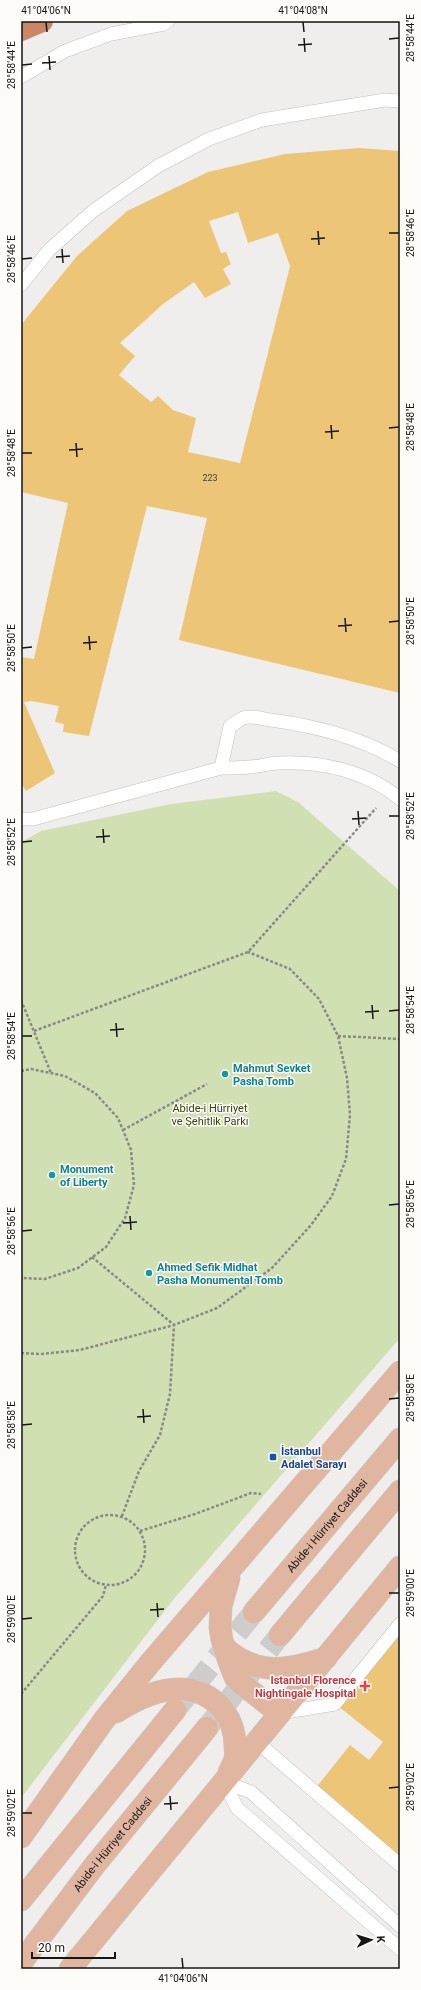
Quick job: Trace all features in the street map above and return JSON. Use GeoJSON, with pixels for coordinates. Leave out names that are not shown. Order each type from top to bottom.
{"type":"FeatureCollection","features":[{"type":"Feature","properties":{"kind":"highway"},"geometry":{"type":"LineString","coordinates":[[21,30],[42,21]]}},
{"type":"Feature","properties":{"kind":"main road"},"geometry":{"type":"LineString","coordinates":[[21,1837],[104,1720],[150,1662],[232,1569],[400,1372]]}},
{"type":"Feature","properties":{"kind":"main road","name":"Abide-i Hürriyet Caddesi"},"geometry":{"type":"LineString","coordinates":[[254,1612],[400,1439]]}},
{"type":"Feature","properties":{"kind":"main road"},"geometry":{"type":"LineString","coordinates":[[280,1635],[400,1491]]}},
{"type":"Feature","properties":{"kind":"main road"},"geometry":{"type":"LineString","coordinates":[[70,1969],[400,1567]]}},
{"type":"Feature","properties":{"kind":"main road"},"geometry":{"type":"LineString","coordinates":[[232,1569],[221,1606],[220,1627],[222,1640],[235,1676],[256,1697],[279,1713]]}},
{"type":"Feature","properties":{"kind":"main road"},"geometry":{"type":"LineString","coordinates":[[226,1649],[236,1658],[256,1666],[272,1669],[302,1666],[326,1658]]}},
{"type":"Feature","properties":{"kind":"main road"},"geometry":{"type":"LineString","coordinates":[[104,1720],[136,1700],[159,1692],[182,1689],[204,1694],[218,1704],[230,1717],[235,1735],[236,1757],[224,1782]]}},
{"type":"Feature","properties":{"kind":"main road"},"geometry":{"type":"LineString","coordinates":[[21,1900],[175,1710]]}},
{"type":"Feature","properties":{"kind":"main road","name":"Abide-i Hürriyet Caddesi"},"geometry":{"type":"LineString","coordinates":[[21,1963],[94,1866],[207,1728]]}},
{"type":"Feature","properties":{"kind":"lane"},"geometry":{"type":"LineString","coordinates":[[21,77],[65,51],[111,34],[164,24],[168,21]]}},
{"type":"Feature","properties":{"kind":"lane"},"geometry":{"type":"LineString","coordinates":[[21,285],[49,250],[93,210],[158,166],[209,140],[262,120],[385,100],[400,100]]}},
{"type":"Feature","properties":{"kind":"lane"},"geometry":{"type":"LineString","coordinates":[[221,768],[230,726],[244,718],[279,721],[314,728],[354,739],[386,752],[400,761]]}},
{"type":"Feature","properties":{"kind":"lane"},"geometry":{"type":"LineString","coordinates":[[21,819],[33,819],[221,768],[249,767],[278,763],[306,763],[334,767],[362,776],[395,795]]}},
{"type":"Feature","properties":{"kind":"lane"},"geometry":{"type":"LineString","coordinates":[[279,1713],[335,1704],[400,1624]]}},
{"type":"Feature","properties":{"kind":"lane"},"geometry":{"type":"LineString","coordinates":[[257,1742],[400,1864]]}},
{"type":"Feature","properties":{"kind":"lane"},"geometry":{"type":"LineString","coordinates":[[224,1782],[251,1792],[400,1926]]}},
{"type":"Feature","properties":{"kind":"lane"},"geometry":{"type":"LineString","coordinates":[[224,1782],[237,1808],[400,1949]]}},
{"type":"Feature","properties":{"kind":"path"},"geometry":{"type":"LineString","coordinates":[[34,1031],[248,952],[395,795]]}},
{"type":"Feature","properties":{"kind":"path"},"geometry":{"type":"LineString","coordinates":[[21,1353],[40,1354],[80,1350],[174,1325],[217,1308],[272,1268],[311,1225],[332,1196],[346,1159],[350,1115],[347,1078],[338,1036],[319,999],[290,969],[248,952]]}},
{"type":"Feature","properties":{"kind":"path"},"geometry":{"type":"LineString","coordinates":[[21,1000],[51,1073]]}},
{"type":"Feature","properties":{"kind":"path"},"geometry":{"type":"LineString","coordinates":[[338,1036],[400,1039]]}},
{"type":"Feature","properties":{"kind":"path"},"geometry":{"type":"LineString","coordinates":[[21,1071],[31,1069],[65,1076],[95,1093],[118,1118],[131,1150],[134,1185],[125,1218],[106,1247],[78,1268],[45,1278],[21,1278]]}},
{"type":"Feature","properties":{"kind":"path"},"geometry":{"type":"LineString","coordinates":[[123,1130],[207,1084]]}},
{"type":"Feature","properties":{"kind":"path"},"geometry":{"type":"LineString","coordinates":[[92,1257],[174,1325]]}},
{"type":"Feature","properties":{"kind":"path"},"geometry":{"type":"LineString","coordinates":[[122,1516],[139,1471],[160,1435],[170,1394],[174,1325]]}},
{"type":"Feature","properties":{"kind":"path"},"geometry":{"type":"LineString","coordinates":[[140,1531],[194,1514],[251,1492],[290,1500]]}},
{"type":"Feature","properties":{"kind":"path"},"geometry":{"type":"LineString","coordinates":[[110,1514],[122,1516],[132,1522],[140,1531],[144,1542],[145,1553],[142,1564],[136,1573],[122,1582],[106,1585],[95,1582],[86,1575],[79,1566],[75,1555],[75,1543],[79,1531],[87,1522],[98,1516],[110,1514]]}},
{"type":"Feature","properties":{"kind":"path"},"geometry":{"type":"LineString","coordinates":[[21,1694],[103,1596],[106,1585]]}},
{"type":"Feature","properties":{"kind":"green space","name":"Abide-i Hürriyet ve Şehitlik Parkı"},"geometry":{"type":"Polygon","coordinates":[[[276,791],[298,802],[400,891],[400,1338],[173,1600],[21,1798],[21,842],[41,831],[171,804],[276,791]]]}},
{"type":"Feature","properties":{"kind":"building"},"geometry":{"type":"Polygon","coordinates":[[[359,148],[400,151],[400,693],[179,640],[207,518],[147,506],[89,736],[63,732],[64,724],[55,722],[59,706],[31,701],[24,702],[55,773],[26,791],[21,783],[21,657],[34,659],[68,503],[21,492],[21,325],[77,256],[127,211],[208,172],[285,154],[359,148]],[[238,212],[209,221],[221,253],[226,252],[231,264],[223,269],[231,284],[205,298],[194,282],[163,304],[120,343],[135,356],[119,375],[151,402],[158,396],[173,410],[196,418],[188,452],[240,463],[290,266],[278,233],[248,243],[238,212]]]}},
{"type":"Feature","properties":{"kind":"building"},"geometry":{"type":"Polygon","coordinates":[[[400,1629],[400,1857],[315,1789],[350,1745],[369,1760],[383,1742],[338,1706],[400,1629]]]}},
{"type":"Feature","properties":{"kind":"tunnel"},"geometry":{"type":"LineString","coordinates":[[175,1710],[254,1612]]}},
{"type":"Feature","properties":{"kind":"tunnel"},"geometry":{"type":"LineString","coordinates":[[207,1728],[280,1635]]}},
{"type":"Feature","properties":{"kind":"place","name":"Mahmut Sevket Pasha Tomb"},"geometry":{"type":"Point","coordinates":[225,1074]}},
{"type":"Feature","properties":{"kind":"place","name":"Monument of Liberty"},"geometry":{"type":"Point","coordinates":[52,1175]}},
{"type":"Feature","properties":{"kind":"place","name":"Ahmed Sefik Midhat Pasha Monumental Tomb"},"geometry":{"type":"Point","coordinates":[149,1273]}},
{"type":"Feature","properties":{"kind":"place","name":"İstanbul Adalet Sarayı"},"geometry":{"type":"Point","coordinates":[273,1457]}},
{"type":"Feature","properties":{"kind":"place","name":"Istanbul Florence Nightingale Hospital"},"geometry":{"type":"Point","coordinates":[365,1686]}}]}
